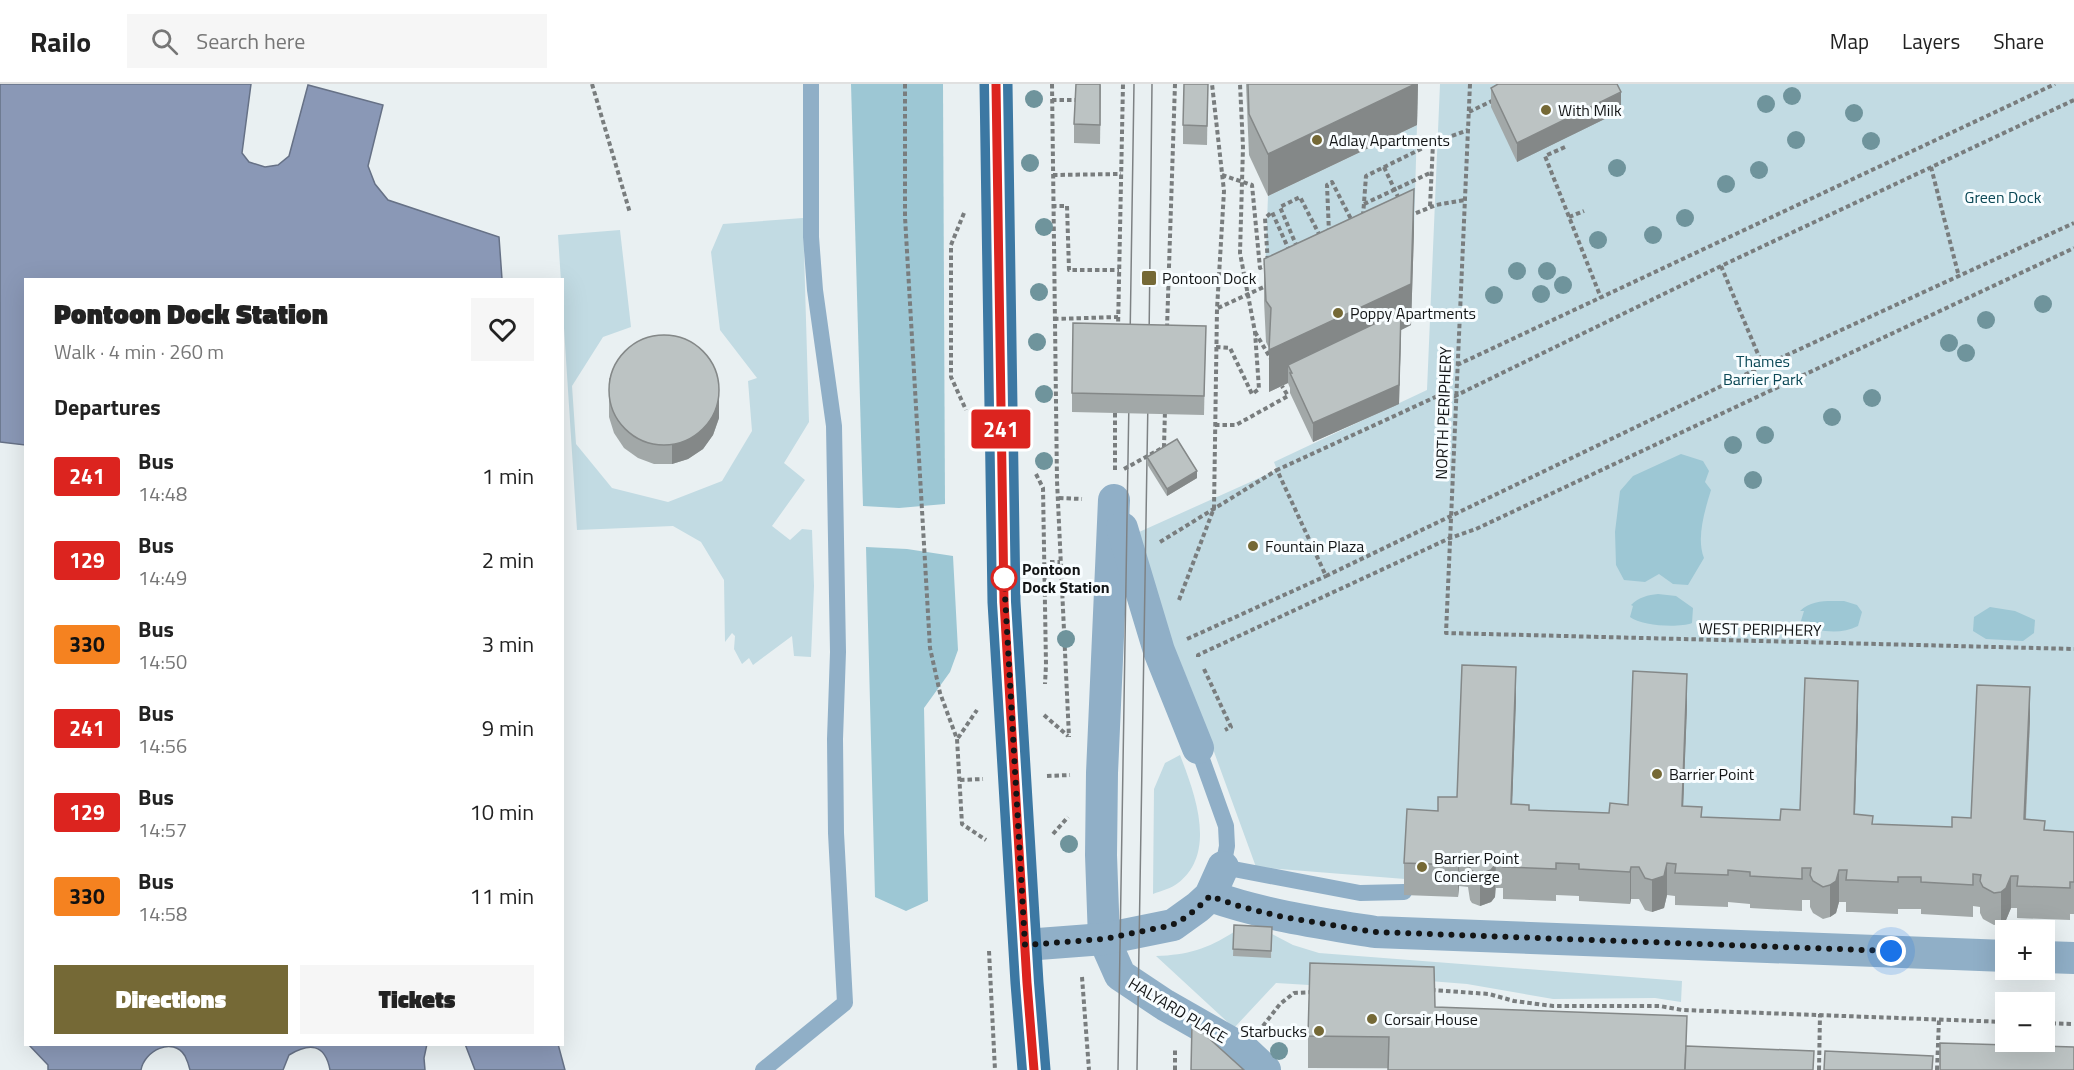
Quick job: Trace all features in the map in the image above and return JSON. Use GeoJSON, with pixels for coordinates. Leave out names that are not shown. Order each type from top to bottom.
{"type":"FeatureCollection","features":[{"type":"Feature","properties":{"kind":"main road"},"geometry":{"type":"LineString","coordinates":[[996,84],[1004,602],[1034,1070]]}},
{"type":"Feature","properties":{"kind":"street"},"geometry":{"type":"LineString","coordinates":[[1104,939],[1101,855],[1102,773],[1114,500],[1159,651],[1198,748]]}},
{"type":"Feature","properties":{"kind":"street"},"geometry":{"type":"LineString","coordinates":[[1025,945],[1104,939],[1173,925],[1210,896],[1223,867]]}},
{"type":"Feature","properties":{"kind":"street"},"geometry":{"type":"LineString","coordinates":[[1210,896],[1283,917],[1375,932],[1995,956]]}},
{"type":"Feature","properties":{"kind":"street","name":"HALYARD PLACE"},"geometry":{"type":"LineString","coordinates":[[1104,939],[1120,975],[1255,1060]]}},
{"type":"Feature","properties":{"kind":"street"},"geometry":{"type":"LineString","coordinates":[[2055,957],[2074,958]]}},
{"type":"Feature","properties":{"kind":"lane"},"geometry":{"type":"LineString","coordinates":[[763,1070],[845,1003],[836,833],[835,739],[838,652],[834,426],[818,313],[811,237],[812,84]]}},
{"type":"Feature","properties":{"kind":"lane"},"geometry":{"type":"LineString","coordinates":[[1198,748],[1226,826],[1227,846],[1223,867],[1360,893],[1404,892]]}},
{"type":"Feature","properties":{"kind":"path"},"geometry":{"type":"LineString","coordinates":[[592,84],[630,213]]}},
{"type":"Feature","properties":{"kind":"path"},"geometry":{"type":"LineString","coordinates":[[905,84],[905,217],[930,648],[940,693],[957,739],[962,824],[986,840]]}},
{"type":"Feature","properties":{"kind":"path"},"geometry":{"type":"LineString","coordinates":[[1041,713],[1068,736],[1060,562],[1054,319],[1052,84]]}},
{"type":"Feature","properties":{"kind":"path"},"geometry":{"type":"LineString","coordinates":[[1118,339],[1123,84]]}},
{"type":"Feature","properties":{"kind":"path"},"geometry":{"type":"LineString","coordinates":[[1167,339],[1175,84]]}},
{"type":"Feature","properties":{"kind":"path"},"geometry":{"type":"LineString","coordinates":[[1159,651],[1214,508],[1217,309],[1224,191],[1212,84]]}},
{"type":"Feature","properties":{"kind":"path"},"geometry":{"type":"LineString","coordinates":[[1216,347],[1230,348],[1252,394],[1259,389],[1255,332],[1240,253],[1243,182],[1240,84]]}},
{"type":"Feature","properties":{"kind":"path","name":"NORTH PERIPHERY"},"geometry":{"type":"LineString","coordinates":[[1450,538],[1470,84]]}},
{"type":"Feature","properties":{"kind":"path"},"geometry":{"type":"LineString","coordinates":[[1456,365],[2055,84]]}},
{"type":"Feature","properties":{"kind":"path"},"geometry":{"type":"LineString","coordinates":[[1469,112],[1500,97]]}},
{"type":"Feature","properties":{"kind":"path"},"geometry":{"type":"LineString","coordinates":[[1053,100],[1088,100]]}},
{"type":"Feature","properties":{"kind":"path"},"geometry":{"type":"LineString","coordinates":[[1132,559],[1277,470],[1443,394],[1455,396],[1721,266],[2074,100]]}},
{"type":"Feature","properties":{"kind":"path"},"geometry":{"type":"LineString","coordinates":[[1174,103],[1184,104]]}},
{"type":"Feature","properties":{"kind":"path"},"geometry":{"type":"LineString","coordinates":[[1363,222],[1366,176],[1433,143],[1468,130]]}},
{"type":"Feature","properties":{"kind":"path"},"geometry":{"type":"LineString","coordinates":[[1430,206],[1433,143]]}},
{"type":"Feature","properties":{"kind":"path"},"geometry":{"type":"LineString","coordinates":[[1565,147],[1545,156],[1601,298]]}},
{"type":"Feature","properties":{"kind":"path"},"geometry":{"type":"LineString","coordinates":[[1384,167],[1408,217],[1430,206],[1465,200]]}},
{"type":"Feature","properties":{"kind":"path"},"geometry":{"type":"LineString","coordinates":[[1931,167],[1959,277]]}},
{"type":"Feature","properties":{"kind":"path"},"geometry":{"type":"LineString","coordinates":[[1364,204],[1432,172]]}},
{"type":"Feature","properties":{"kind":"path"},"geometry":{"type":"LineString","coordinates":[[1053,175],[1121,174]]}},
{"type":"Feature","properties":{"kind":"path"},"geometry":{"type":"LineString","coordinates":[[1222,175],[1252,185],[1260,268],[1268,264],[1265,218],[1272,212],[1289,251]]}},
{"type":"Feature","properties":{"kind":"path"},"geometry":{"type":"LineString","coordinates":[[1301,257],[1280,207],[1300,197],[1327,245],[1327,185],[1332,182],[1356,231]]}},
{"type":"Feature","properties":{"kind":"path"},"geometry":{"type":"LineString","coordinates":[[1052,207],[1067,206],[1069,270],[1119,270]]}},
{"type":"Feature","properties":{"kind":"path"},"geometry":{"type":"LineString","coordinates":[[1569,216],[1584,211]]}},
{"type":"Feature","properties":{"kind":"path"},"geometry":{"type":"LineString","coordinates":[[1159,651],[1326,576],[1763,366],[2074,223]]}},
{"type":"Feature","properties":{"kind":"path"},"geometry":{"type":"LineString","coordinates":[[1231,727],[1197,656],[1450,538],[1486,524],[2074,248]]}},
{"type":"Feature","properties":{"kind":"path"},"geometry":{"type":"LineString","coordinates":[[1721,266],[1763,366]]}},
{"type":"Feature","properties":{"kind":"path"},"geometry":{"type":"LineString","coordinates":[[1217,309],[1278,280]]}},
{"type":"Feature","properties":{"kind":"path"},"geometry":{"type":"LineString","coordinates":[[1054,319],[1118,317]]}},
{"type":"Feature","properties":{"kind":"path"},"geometry":{"type":"LineString","coordinates":[[1255,332],[1270,359]]}},
{"type":"Feature","properties":{"kind":"path"},"geometry":{"type":"LineString","coordinates":[[1215,425],[1236,425],[1288,396],[1282,386]]}},
{"type":"Feature","properties":{"kind":"path"},"geometry":{"type":"LineString","coordinates":[[1451,515],[1455,396]]}},
{"type":"Feature","properties":{"kind":"path"},"geometry":{"type":"LineString","coordinates":[[1115,403],[1115,473],[1164,447],[1165,408]]}},
{"type":"Feature","properties":{"kind":"path"},"geometry":{"type":"LineString","coordinates":[[1277,470],[1326,576]]}},
{"type":"Feature","properties":{"kind":"path","name":"WEST PERIPHERY"},"geometry":{"type":"LineString","coordinates":[[1450,538],[1446,633],[2074,649]]}},
{"type":"Feature","properties":{"kind":"path"},"geometry":{"type":"LineString","coordinates":[[1050,562],[1060,562]]}},
{"type":"Feature","properties":{"kind":"path"},"geometry":{"type":"LineString","coordinates":[[957,739],[977,710]]}},
{"type":"Feature","properties":{"kind":"path"},"geometry":{"type":"LineString","coordinates":[[1051,776],[1071,776]]}},
{"type":"Feature","properties":{"kind":"path"},"geometry":{"type":"LineString","coordinates":[[960,780],[982,779]]}},
{"type":"Feature","properties":{"kind":"path"},"geometry":{"type":"LineString","coordinates":[[1047,840],[1072,812]]}},
{"type":"Feature","properties":{"kind":"path"},"geometry":{"type":"LineString","coordinates":[[1082,977],[1089,1070]]}},
{"type":"Feature","properties":{"kind":"path"},"geometry":{"type":"LineString","coordinates":[[1421,989],[1489,994],[1514,1001],[1553,1006],[1660,1006],[1682,1010],[1995,1022]]}},
{"type":"Feature","properties":{"kind":"path"},"geometry":{"type":"LineString","coordinates":[[1255,1060],[1280,1004],[1294,993],[1319,992]]}},
{"type":"Feature","properties":{"kind":"path"},"geometry":{"type":"LineString","coordinates":[[1819,1070],[1820,1014]]}},
{"type":"Feature","properties":{"kind":"path"},"geometry":{"type":"LineString","coordinates":[[1937,1070],[1938,1020]]}},
{"type":"Feature","properties":{"kind":"path"},"geometry":{"type":"LineString","coordinates":[[2055,1023],[2074,1024]]}},
{"type":"Feature","properties":{"kind":"green space","name":"Thames Barrier Park"},"geometry":{"type":"Polygon","coordinates":[[[1440,84],[2074,84],[2074,864],[2024,851],[2030,719],[1971,849],[1457,829],[1405,879],[1256,867],[1190,686],[1128,537],[1277,470],[1274,462],[1427,390],[1440,84]]]}},
{"type":"Feature","properties":{"kind":"green space"},"geometry":{"type":"Polygon","coordinates":[[[1417,125],[1414,231],[1264,301],[1268,196],[1417,125]]]}},
{"type":"Feature","properties":{"kind":"green space"},"geometry":{"type":"Polygon","coordinates":[[[803,218],[809,422],[784,463],[805,480],[772,526],[790,540],[802,529],[812,530],[814,586],[811,657],[794,656],[792,636],[753,665],[749,658],[742,664],[734,649],[735,636],[732,633],[725,642],[724,580],[701,542],[673,526],[577,530],[564,328],[564,278],[561,278],[558,235],[620,230],[631,327],[603,337],[572,386],[576,444],[612,488],[668,502],[722,481],[752,431],[748,381],[757,378],[720,330],[711,252],[723,224],[803,218]]]}},
{"type":"Feature","properties":{"kind":"green space"},"geometry":{"type":"Polygon","coordinates":[[[1180,755],[1191,786],[1199,821],[1200,839],[1197,855],[1190,870],[1178,883],[1153,894],[1154,789],[1165,763],[1180,755]]]}},
{"type":"Feature","properties":{"kind":"green space"},"geometry":{"type":"Polygon","coordinates":[[[1234,932],[1271,957],[1272,934],[1293,945],[1319,953],[1682,981],[1681,1002],[1655,998],[1553,999],[1467,984],[1404,979],[1309,985],[1276,983],[1234,1028],[1156,956],[1197,950],[1234,932]]]}},
{"type":"Feature","properties":{"kind":"shaded area"},"geometry":{"type":"Polygon","coordinates":[[[0,84],[251,84],[242,153],[249,162],[265,167],[278,165],[289,156],[308,85],[383,105],[368,166],[375,184],[388,200],[499,237],[502,278],[24,278],[24,445],[0,442],[0,84]]]}},
{"type":"Feature","properties":{"kind":"shaded area"},"geometry":{"type":"Polygon","coordinates":[[[851,84],[943,84],[945,504],[899,508],[863,506],[851,84]]]}},
{"type":"Feature","properties":{"kind":"shaded area"},"geometry":{"type":"Polygon","coordinates":[[[1681,454],[1703,461],[1709,471],[1705,482],[1711,490],[1701,533],[1704,558],[1688,585],[1673,584],[1659,574],[1645,582],[1624,580],[1616,565],[1615,532],[1620,491],[1633,476],[1681,454]]]}},
{"type":"Feature","properties":{"kind":"shaded area"},"geometry":{"type":"Polygon","coordinates":[[[866,547],[907,549],[953,556],[958,650],[950,672],[924,708],[928,901],[906,911],[875,897],[866,547]]]}},
{"type":"Feature","properties":{"kind":"shaded area"},"geometry":{"type":"Polygon","coordinates":[[[1658,594],[1676,596],[1693,608],[1692,623],[1660,625],[1630,617],[1633,606],[1631,605],[1634,602],[1658,594]]]}},
{"type":"Feature","properties":{"kind":"shaded area"},"geometry":{"type":"Polygon","coordinates":[[[1821,601],[1844,601],[1857,605],[1862,612],[1858,626],[1844,631],[1829,631],[1800,624],[1804,611],[1800,611],[1810,604],[1821,601]]]}},
{"type":"Feature","properties":{"kind":"shaded area"},"geometry":{"type":"Polygon","coordinates":[[[1990,607],[2015,611],[2035,620],[2034,633],[2023,641],[1986,639],[1973,631],[1974,617],[1990,607]]]}},
{"type":"Feature","properties":{"kind":"shaded area"},"geometry":{"type":"Polygon","coordinates":[[[30,1046],[427,1046],[425,1070],[330,1070],[328,1061],[320,1050],[309,1047],[289,1055],[283,1070],[190,1070],[185,1056],[173,1047],[160,1048],[153,1052],[143,1063],[141,1070],[48,1070],[48,1065],[30,1046]]]}},
{"type":"Feature","properties":{"kind":"shaded area"},"geometry":{"type":"Polygon","coordinates":[[[466,1046],[559,1046],[565,1070],[475,1070],[466,1046]]]}},
{"type":"Feature","properties":{"kind":"building"},"geometry":{"type":"Polygon","coordinates":[[[1076,84],[1100,84],[1100,125],[1074,124],[1076,84]]]}},
{"type":"Feature","properties":{"kind":"building"},"geometry":{"type":"Polygon","coordinates":[[[1184,84],[1208,84],[1207,126],[1183,125],[1184,84]]]}},
{"type":"Feature","properties":{"kind":"building"},"geometry":{"type":"Polygon","coordinates":[[[1248,84],[1415,84],[1268,154],[1249,114],[1248,84]]]}},
{"type":"Feature","properties":{"kind":"building"},"geometry":{"type":"Polygon","coordinates":[[[1498,84],[1617,84],[1621,92],[1517,143],[1491,88],[1498,84]]]}},
{"type":"Feature","properties":{"kind":"building"},"geometry":{"type":"Polygon","coordinates":[[[1414,189],[1411,284],[1269,350],[1271,308],[1266,301],[1264,259],[1414,189]]]}},
{"type":"Feature","properties":{"kind":"building"},"geometry":{"type":"Polygon","coordinates":[[[1401,311],[1399,385],[1313,423],[1288,365],[1401,311]]]}},
{"type":"Feature","properties":{"kind":"building"},"geometry":{"type":"Polygon","coordinates":[[[1073,323],[1206,326],[1204,396],[1072,393],[1073,323]]]}},
{"type":"Feature","properties":{"kind":"building"},"geometry":{"type":"Polygon","coordinates":[[[664,335],[685,339],[703,351],[715,369],[719,390],[715,411],[703,429],[685,441],[664,445],[643,441],[625,429],[613,411],[609,390],[613,369],[625,351],[643,339],[664,335]]]}},
{"type":"Feature","properties":{"kind":"building"},"geometry":{"type":"Polygon","coordinates":[[[1177,439],[1197,471],[1167,489],[1147,457],[1177,439]]]}},
{"type":"Feature","properties":{"kind":"building","name":"Barrier Point"},"geometry":{"type":"Polygon","coordinates":[[[1462,665],[1516,667],[1511,804],[1529,805],[1529,810],[1609,813],[1610,803],[1628,805],[1633,671],[1687,674],[1682,806],[1702,807],[1701,817],[1780,820],[1781,809],[1800,810],[1805,678],[1858,681],[1854,814],[1873,816],[1872,824],[1952,827],[1952,817],[1971,818],[1977,685],[2030,687],[2024,819],[2045,821],[2044,830],[2074,832],[2074,882],[2070,882],[2070,888],[2017,886],[2018,876],[2011,876],[2006,888],[1994,893],[1983,887],[1980,881],[1981,875],[1973,874],[1973,885],[1921,882],[1921,877],[1898,877],[1898,882],[1846,880],[1847,870],[1839,870],[1836,881],[1823,887],[1813,881],[1810,875],[1811,868],[1802,868],[1802,879],[1750,876],[1750,872],[1728,870],[1728,875],[1675,873],[1676,864],[1667,863],[1664,876],[1652,880],[1645,878],[1639,867],[1631,867],[1630,872],[1579,869],[1579,864],[1556,863],[1556,869],[1503,867],[1504,857],[1496,856],[1495,865],[1491,870],[1480,874],[1470,868],[1468,855],[1459,854],[1458,865],[1404,863],[1407,809],[1438,811],[1438,797],[1457,797],[1462,665]]]}},
{"type":"Feature","properties":{"kind":"building"},"geometry":{"type":"Polygon","coordinates":[[[1234,925],[1272,927],[1271,951],[1233,949],[1234,925]]]}},
{"type":"Feature","properties":{"kind":"building"},"geometry":{"type":"Polygon","coordinates":[[[1310,963],[1434,967],[1435,1007],[1687,1016],[1685,1070],[1388,1070],[1389,1037],[1308,1036],[1310,963]]]}},
{"type":"Feature","properties":{"kind":"building"},"geometry":{"type":"Polygon","coordinates":[[[1192,1023],[1244,1070],[1191,1070],[1192,1023]]]}},
{"type":"Feature","properties":{"kind":"building"},"geometry":{"type":"Polygon","coordinates":[[[1940,1043],[1995,1045],[1995,1052],[2055,1052],[2055,1046],[2074,1047],[2074,1070],[1940,1070],[1940,1043]]]}},
{"type":"Feature","properties":{"kind":"building"},"geometry":{"type":"Polygon","coordinates":[[[1686,1046],[1814,1051],[1813,1070],[1685,1070],[1686,1046]]]}},
{"type":"Feature","properties":{"kind":"building"},"geometry":{"type":"Polygon","coordinates":[[[1825,1051],[1933,1056],[1932,1070],[1824,1070],[1825,1051]]]}},
{"type":"Feature","properties":{"kind":"tram line"},"geometry":{"type":"LineString","coordinates":[[1130,341],[1134,84]]}},
{"type":"Feature","properties":{"kind":"tram line"},"geometry":{"type":"LineString","coordinates":[[1149,341],[1152,84]]}},
{"type":"Feature","properties":{"kind":"tram line"},"geometry":{"type":"LineString","coordinates":[[1118,1070],[1129,398]]}},
{"type":"Feature","properties":{"kind":"tram line"},"geometry":{"type":"LineString","coordinates":[[1137,1070],[1148,398]]}},
{"type":"Feature","properties":{"kind":"bus line","name":"241"},"geometry":{"type":"LineString","coordinates":[[996,84],[1004,602],[1034,1070]]}},
{"type":"Feature","properties":{"kind":"place","name":"With Milk"},"geometry":{"type":"Point","coordinates":[1546,110]}},
{"type":"Feature","properties":{"kind":"place","name":"Adlay Apartments"},"geometry":{"type":"Point","coordinates":[1317,140]}},
{"type":"Feature","properties":{"kind":"place","name":"Pontoon Dock"},"geometry":{"type":"Point","coordinates":[1149,278]}},
{"type":"Feature","properties":{"kind":"place","name":"Poppy Apartments"},"geometry":{"type":"Point","coordinates":[1338,313]}},
{"type":"Feature","properties":{"kind":"place","name":"Fountain Plaza"},"geometry":{"type":"Point","coordinates":[1253,546]}},
{"type":"Feature","properties":{"kind":"place","name":"Pontoon Dock Station"},"geometry":{"type":"Point","coordinates":[1004,578]}},
{"type":"Feature","properties":{"kind":"place","name":"Barrier Point"},"geometry":{"type":"Point","coordinates":[1657,774]}},
{"type":"Feature","properties":{"kind":"place","name":"Barrier Point Concierge"},"geometry":{"type":"Point","coordinates":[1422,867]}},
{"type":"Feature","properties":{"kind":"place","name":"Corsair House"},"geometry":{"type":"Point","coordinates":[1372,1019]}},
{"type":"Feature","properties":{"kind":"place","name":"Starbucks"},"geometry":{"type":"Point","coordinates":[1319,1031]}},
{"type":"Feature","properties":{"kind":"route"},"geometry":{"type":"LineString","coordinates":[[1004,578],[1025,945],[1104,939],[1173,925],[1210,896],[1283,917],[1375,932],[1891,951]]}},
{"type":"Feature","properties":{"kind":"park label","name":"Green Dock"},"geometry":{"type":"Point","coordinates":[2003,197]}}]}
